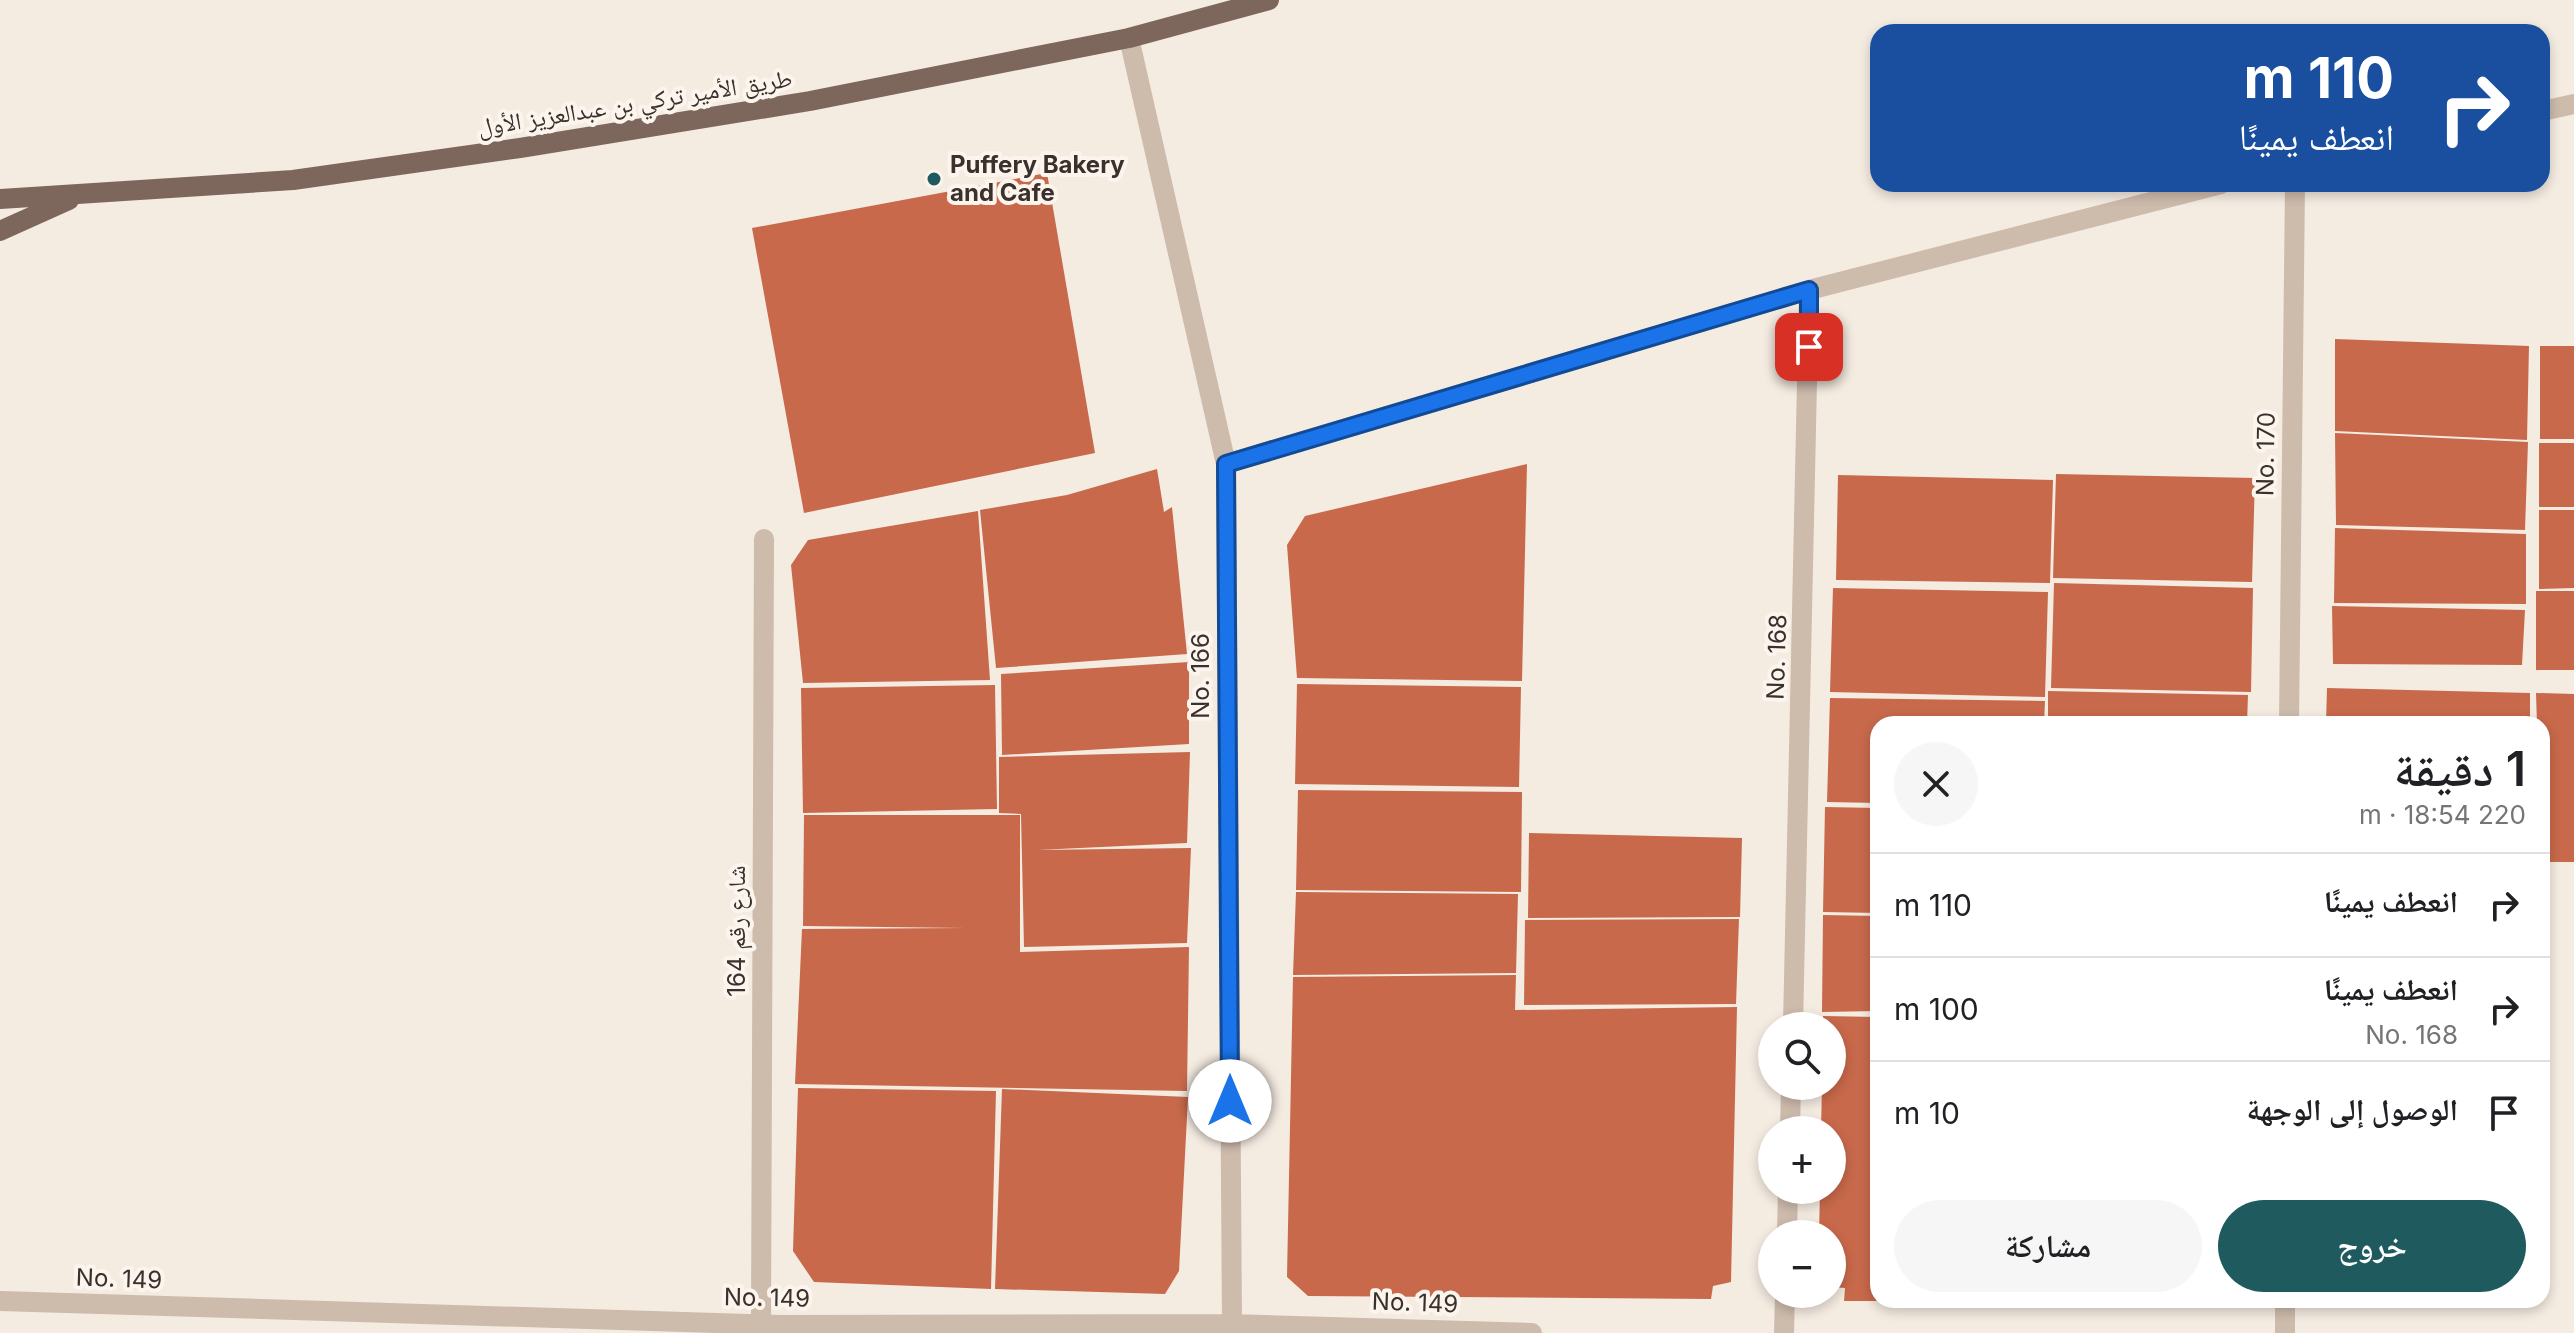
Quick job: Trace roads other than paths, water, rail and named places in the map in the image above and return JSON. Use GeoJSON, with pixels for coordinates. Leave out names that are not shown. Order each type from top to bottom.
{"type":"FeatureCollection","features":[{"type":"Feature","properties":{"kind":"main road","name":"طريق الأمير تركي بن عبدالعزيز الأول"},"geometry":{"type":"LineString","coordinates":[[0,199],[293,180],[520,148],[810,101],[1129,38],[1269,0]]}},
{"type":"Feature","properties":{"kind":"main road"},"geometry":{"type":"LineString","coordinates":[[0,231],[82,194]]}},
{"type":"Feature","properties":{"kind":"street","name":"No. 166"},"geometry":{"type":"LineString","coordinates":[[1129,38],[1226,464],[1232,1324]]}},
{"type":"Feature","properties":{"kind":"street"},"geometry":{"type":"LineString","coordinates":[[2550,109],[2574,104]]}},
{"type":"Feature","properties":{"kind":"street"},"geometry":{"type":"LineString","coordinates":[[1226,464],[1809,290],[2190,192]]}},
{"type":"Feature","properties":{"kind":"street","name":"No. 170"},"geometry":{"type":"LineString","coordinates":[[2289,716],[2295,192]]}},
{"type":"Feature","properties":{"kind":"street","name":"No. 168"},"geometry":{"type":"LineString","coordinates":[[1793,1012],[1809,290]]}},
{"type":"Feature","properties":{"kind":"street","name":"شارع رقم 164"},"geometry":{"type":"LineString","coordinates":[[761,1324],[764,539]]}},
{"type":"Feature","properties":{"kind":"street","name":"No. 149"},"geometry":{"type":"LineString","coordinates":[[0,1301],[761,1324],[1232,1324],[1532,1333]]}},
{"type":"Feature","properties":{"kind":"street"},"geometry":{"type":"LineString","coordinates":[[1784,1333],[1785,1308]]}},
{"type":"Feature","properties":{"kind":"street"},"geometry":{"type":"LineString","coordinates":[[2285,1308],[2285,1333]]}},
{"type":"Feature","properties":{"kind":"place","name":"Puffery Bakery and Cafe"},"geometry":{"type":"Point","coordinates":[934,179]}}]}
